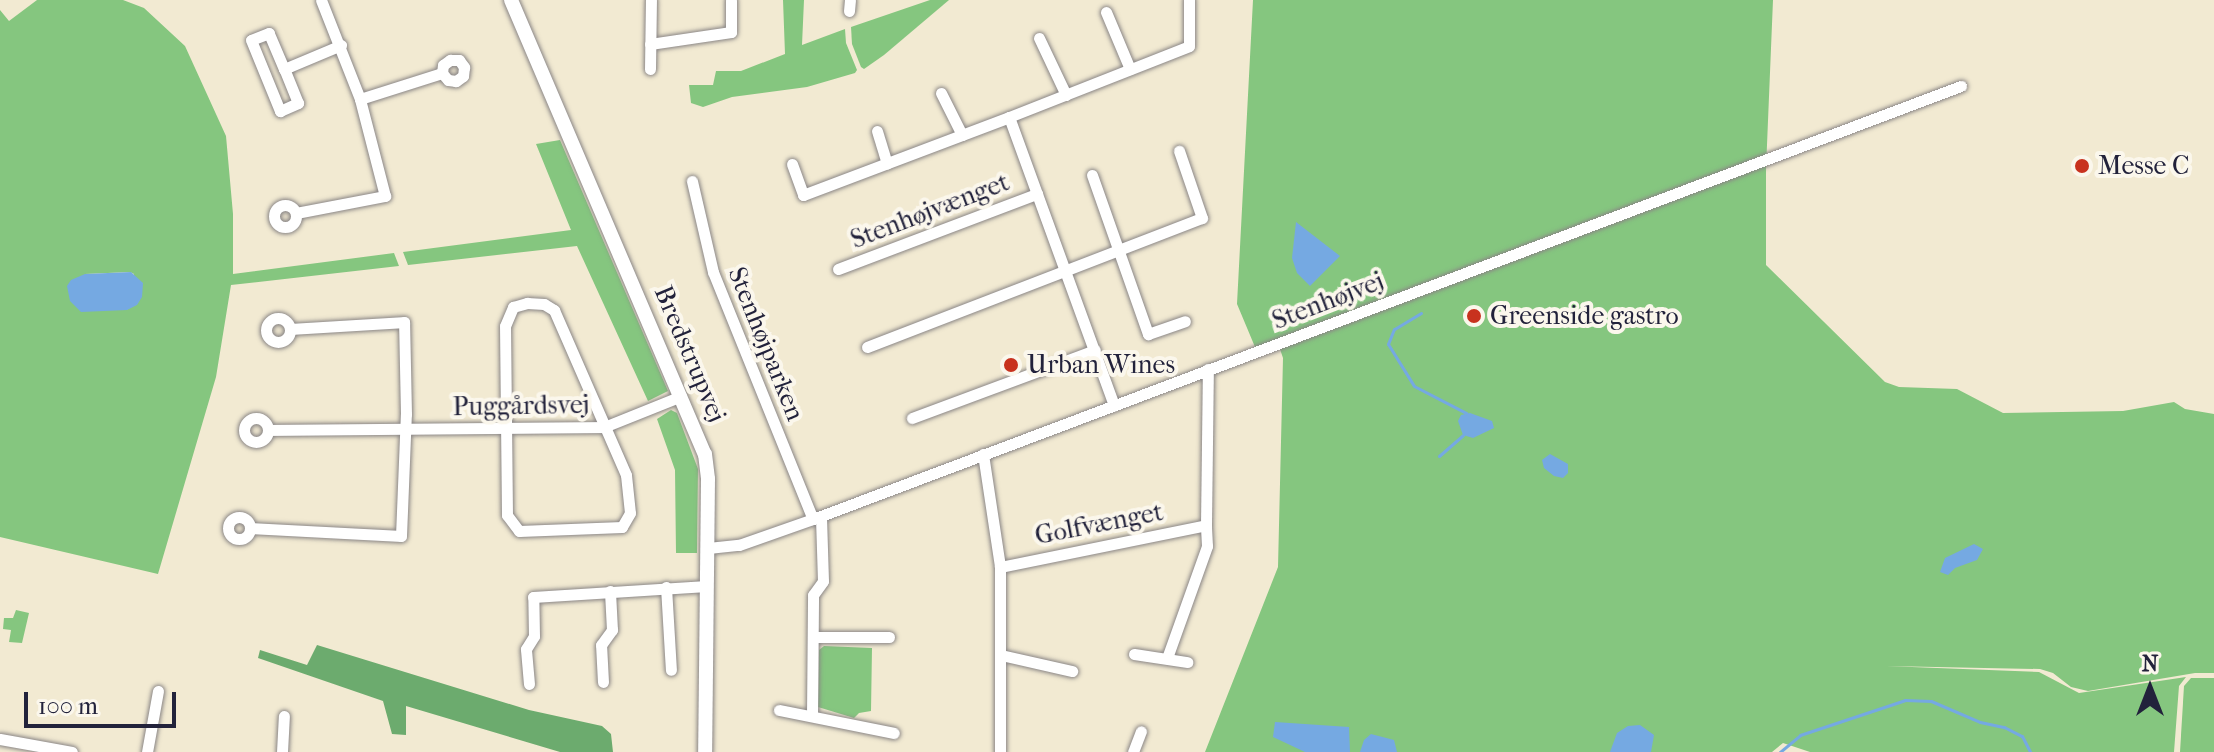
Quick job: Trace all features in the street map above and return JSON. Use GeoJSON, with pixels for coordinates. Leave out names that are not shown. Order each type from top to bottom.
{"type":"FeatureCollection","features":[{"type":"Feature","properties":{"kind":"street"},"geometry":{"type":"LineString","coordinates":[[296,213],[385,196],[360,99],[321,0]]}},
{"type":"Feature","properties":{"kind":"street","name":"Bredstrupvej"},"geometry":{"type":"LineString","coordinates":[[511,0],[705,454],[708,548],[705,752]]}},
{"type":"Feature","properties":{"kind":"street"},"geometry":{"type":"LineString","coordinates":[[650,69],[651,0]]}},
{"type":"Feature","properties":{"kind":"street"},"geometry":{"type":"LineString","coordinates":[[650,44],[731,32],[731,0]]}},
{"type":"Feature","properties":{"kind":"street"},"geometry":{"type":"LineString","coordinates":[[792,164],[803,195],[1189,46],[1189,0]]}},
{"type":"Feature","properties":{"kind":"street"},"geometry":{"type":"LineString","coordinates":[[1106,12],[1130,69]]}},
{"type":"Feature","properties":{"kind":"street"},"geometry":{"type":"LineString","coordinates":[[269,33],[284,69],[298,103],[280,111],[251,40],[269,33]]}},
{"type":"Feature","properties":{"kind":"street"},"geometry":{"type":"LineString","coordinates":[[1039,38],[1066,95]]}},
{"type":"Feature","properties":{"kind":"street"},"geometry":{"type":"LineString","coordinates":[[284,69],[341,45]]}},
{"type":"Feature","properties":{"kind":"street"},"geometry":{"type":"LineString","coordinates":[[360,99],[442,73]]}},
{"type":"Feature","properties":{"kind":"street","name":"Stenhøjvej"},"geometry":{"type":"LineString","coordinates":[[708,548],[739,545],[817,518],[1961,86]]}},
{"type":"Feature","properties":{"kind":"street"},"geometry":{"type":"LineString","coordinates":[[941,93],[962,135]]}},
{"type":"Feature","properties":{"kind":"street","name":"Stenhøjvænget"},"geometry":{"type":"LineString","coordinates":[[1009,117],[1114,406]]}},
{"type":"Feature","properties":{"kind":"street"},"geometry":{"type":"LineString","coordinates":[[877,131],[887,164]]}},
{"type":"Feature","properties":{"kind":"street"},"geometry":{"type":"LineString","coordinates":[[867,347],[1066,273],[1202,218],[1179,151]]}},
{"type":"Feature","properties":{"kind":"street"},"geometry":{"type":"LineString","coordinates":[[1092,175],[1148,334],[1185,321]]}},
{"type":"Feature","properties":{"kind":"street","name":"Stenhøjparken"},"geometry":{"type":"LineString","coordinates":[[692,181],[713,272],[817,518]]}},
{"type":"Feature","properties":{"kind":"street","name":"Stenhøjvænget"},"geometry":{"type":"LineString","coordinates":[[838,269],[1037,194]]}},
{"type":"Feature","properties":{"kind":"street"},"geometry":{"type":"LineString","coordinates":[[527,303],[544,304],[554,310],[604,427],[629,487],[630,513],[622,527],[519,531],[507,515],[505,326],[508,313],[527,303]]}},
{"type":"Feature","properties":{"kind":"street"},"geometry":{"type":"LineString","coordinates":[[250,528],[401,536],[404,322],[291,329]]}},
{"type":"Feature","properties":{"kind":"street"},"geometry":{"type":"LineString","coordinates":[[912,418],[1095,350]]}},
{"type":"Feature","properties":{"kind":"street"},"geometry":{"type":"LineString","coordinates":[[1167,658],[1207,546],[1208,369]]}},
{"type":"Feature","properties":{"kind":"street","name":"Puggårdsvej"},"geometry":{"type":"LineString","coordinates":[[269,430],[604,427],[681,396]]}},
{"type":"Feature","properties":{"kind":"street","name":"Golfvænget"},"geometry":{"type":"LineString","coordinates":[[983,454],[1000,567],[1000,752]]}},
{"type":"Feature","properties":{"kind":"street"},"geometry":{"type":"LineString","coordinates":[[812,716],[813,595],[823,581],[817,518]]}},
{"type":"Feature","properties":{"kind":"street","name":"Golfvænget"},"geometry":{"type":"LineString","coordinates":[[1000,567],[1206,525]]}},
{"type":"Feature","properties":{"kind":"street"},"geometry":{"type":"LineString","coordinates":[[529,684],[526,649],[534,636],[533,597],[707,586]]}},
{"type":"Feature","properties":{"kind":"street"},"geometry":{"type":"LineString","coordinates":[[666,587],[671,670]]}},
{"type":"Feature","properties":{"kind":"street"},"geometry":{"type":"LineString","coordinates":[[603,682],[601,645],[612,630],[610,591]]}},
{"type":"Feature","properties":{"kind":"street"},"geometry":{"type":"LineString","coordinates":[[813,637],[889,637]]}},
{"type":"Feature","properties":{"kind":"street"},"geometry":{"type":"LineString","coordinates":[[1134,654],[1187,662]]}},
{"type":"Feature","properties":{"kind":"street"},"geometry":{"type":"LineString","coordinates":[[1001,655],[1072,671]]}},
{"type":"Feature","properties":{"kind":"street"},"geometry":{"type":"LineString","coordinates":[[147,752],[158,691]]}},
{"type":"Feature","properties":{"kind":"street"},"geometry":{"type":"LineString","coordinates":[[779,710],[894,733]]}},
{"type":"Feature","properties":{"kind":"street"},"geometry":{"type":"LineString","coordinates":[[282,752],[284,716]]}},
{"type":"Feature","properties":{"kind":"street"},"geometry":{"type":"LineString","coordinates":[[1133,752],[1141,731]]}},
{"type":"Feature","properties":{"kind":"street"},"geometry":{"type":"LineString","coordinates":[[0,739],[72,752]]}},
{"type":"Feature","properties":{"kind":"green space"},"geometry":{"type":"Polygon","coordinates":[[[37,0],[123,0],[144,8],[185,46],[226,136],[233,214],[233,274],[394,253],[399,266],[231,285],[216,377],[158,574],[0,537],[0,10],[9,21],[37,0]],[[85,274],[111,308],[127,310],[134,274],[85,274]]]}},
{"type":"Feature","properties":{"kind":"green space"},"geometry":{"type":"Polygon","coordinates":[[[783,0],[804,0],[802,45],[845,29],[846,43],[857,70],[855,73],[807,87],[732,97],[703,107],[691,103],[689,85],[713,85],[716,71],[741,71],[785,54],[783,0]]]}},
{"type":"Feature","properties":{"kind":"green space"},"geometry":{"type":"Polygon","coordinates":[[[930,0],[949,0],[884,55],[864,69],[861,67],[852,44],[851,27],[930,0]]]}},
{"type":"Feature","properties":{"kind":"green space"},"geometry":{"type":"Polygon","coordinates":[[[1253,0],[1773,0],[1766,169],[1766,265],[1885,382],[1899,387],[1957,389],[2003,413],[2123,411],[2174,402],[2185,409],[2214,414],[2214,673],[2195,673],[2088,691],[2071,687],[2053,673],[2040,669],[1886,666],[2039,672],[2079,693],[2186,677],[2179,686],[2174,752],[1810,752],[1783,743],[1772,752],[1205,752],[1278,567],[1283,358],[1277,340],[1255,347],[1237,304],[1253,0]]]}},
{"type":"Feature","properties":{"kind":"green space"},"geometry":{"type":"Polygon","coordinates":[[[560,140],[668,391],[648,401],[577,246],[408,265],[403,252],[571,230],[536,144],[560,140]]]}},
{"type":"Feature","properties":{"kind":"green space"},"geometry":{"type":"Polygon","coordinates":[[[671,410],[677,413],[698,469],[697,553],[676,553],[675,470],[657,419],[671,410]]]}},
{"type":"Feature","properties":{"kind":"green space"},"geometry":{"type":"Polygon","coordinates":[[[16,610],[29,613],[22,643],[9,642],[11,630],[3,629],[4,618],[13,618],[16,610]]]}},
{"type":"Feature","properties":{"kind":"green space"},"geometry":{"type":"Polygon","coordinates":[[[317,645],[529,710],[602,726],[611,734],[613,752],[560,752],[406,706],[406,735],[392,734],[383,701],[258,658],[260,650],[307,665],[317,645]]]}},
{"type":"Feature","properties":{"kind":"green space"},"geometry":{"type":"Polygon","coordinates":[[[824,646],[872,648],[871,711],[859,713],[854,718],[818,707],[819,650],[824,646]]]}},
{"type":"Feature","properties":{"kind":"green space"},"geometry":{"type":"Polygon","coordinates":[[[2191,678],[2214,678],[2214,752],[2180,752],[2184,686],[2191,678]]]}},
{"type":"Feature","properties":{"kind":"water"},"geometry":{"type":"Polygon","coordinates":[[[1296,222],[1340,256],[1310,286],[1297,273],[1292,258],[1296,222]]]}},
{"type":"Feature","properties":{"kind":"water"},"geometry":{"type":"Polygon","coordinates":[[[131,272],[143,283],[142,297],[137,305],[127,310],[81,312],[70,301],[67,286],[71,280],[85,274],[131,272]]]}},
{"type":"Feature","properties":{"kind":"water"},"geometry":{"type":"Polygon","coordinates":[[[1470,413],[1492,421],[1494,428],[1473,438],[1463,435],[1458,421],[1461,415],[1470,413]]]}},
{"type":"Feature","properties":{"kind":"water"},"geometry":{"type":"Polygon","coordinates":[[[1550,454],[1568,464],[1568,473],[1563,478],[1554,476],[1544,468],[1542,460],[1550,454]]]}},
{"type":"Feature","properties":{"kind":"water"},"geometry":{"type":"Polygon","coordinates":[[[1974,544],[1983,549],[1977,560],[1955,568],[1948,575],[1940,572],[1945,558],[1974,544]]]}},
{"type":"Feature","properties":{"kind":"water"},"geometry":{"type":"Polygon","coordinates":[[[1275,722],[1349,727],[1350,752],[1305,752],[1273,737],[1275,722]]]}},
{"type":"Feature","properties":{"kind":"water"},"geometry":{"type":"Polygon","coordinates":[[[1640,725],[1654,735],[1651,752],[1610,752],[1617,733],[1628,726],[1640,725]]]}},
{"type":"Feature","properties":{"kind":"water"},"geometry":{"type":"Polygon","coordinates":[[[1371,734],[1394,740],[1397,752],[1360,752],[1364,740],[1371,734]]]}},
{"type":"Feature","properties":{"kind":"waterway"},"geometry":{"type":"LineString","coordinates":[[1421,313],[1394,329],[1388,344],[1414,386],[1466,413]]}},
{"type":"Feature","properties":{"kind":"waterway"},"geometry":{"type":"LineString","coordinates":[[1439,456],[1463,435]]}},
{"type":"Feature","properties":{"kind":"waterway"},"geometry":{"type":"LineString","coordinates":[[1780,752],[1800,735],[1905,700],[1931,701],[1980,722],[2004,727],[2022,736],[2030,752]]}},
{"type":"Feature","properties":{"kind":"place","name":"Messe C"},"geometry":{"type":"Point","coordinates":[2082,166]}},
{"type":"Feature","properties":{"kind":"place","name":"Greenside gastro"},"geometry":{"type":"Point","coordinates":[1474,316]}},
{"type":"Feature","properties":{"kind":"place","name":"Urban Wines"},"geometry":{"type":"Point","coordinates":[1011,365]}}]}
